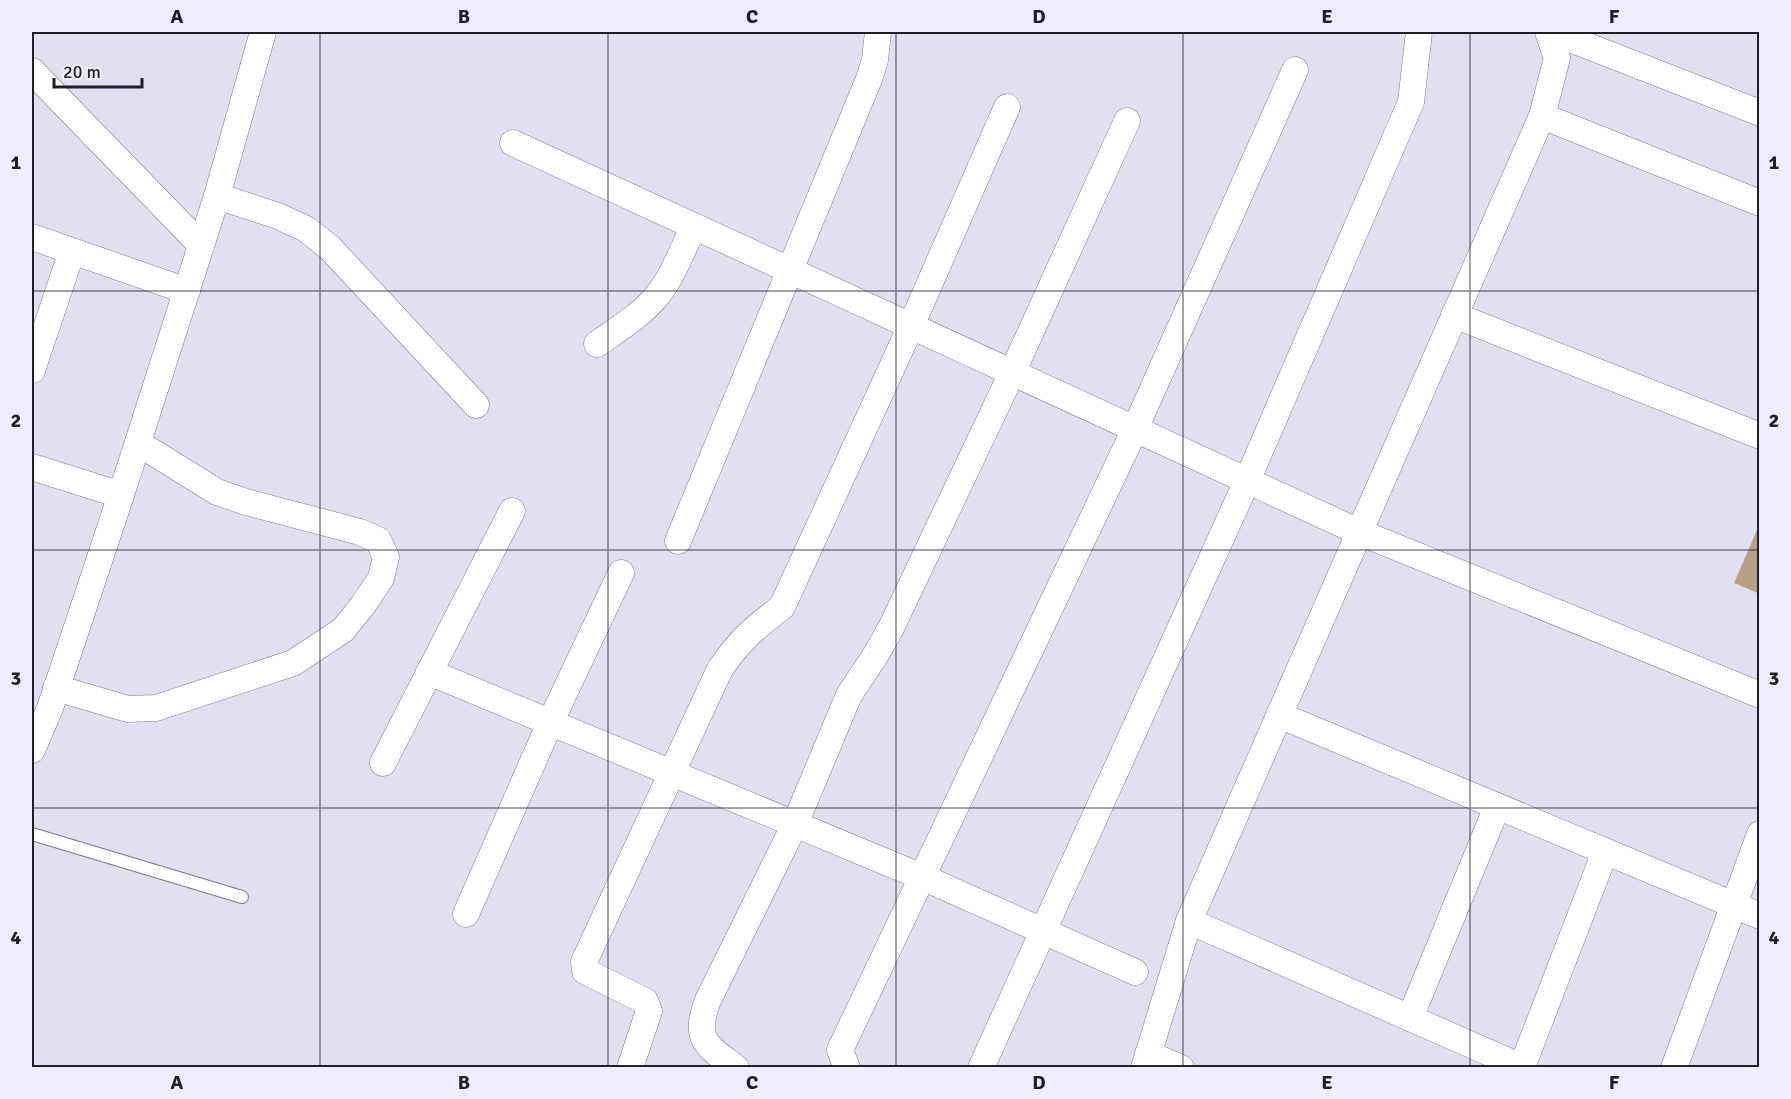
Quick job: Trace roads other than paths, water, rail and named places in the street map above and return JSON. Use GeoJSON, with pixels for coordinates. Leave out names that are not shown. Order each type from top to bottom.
{"type":"FeatureCollection","features":[{"type":"Feature","properties":{"kind":"street"},"geometry":{"type":"LineString","coordinates":[[32,750],[46,699],[121,495],[187,291],[217,196],[263,32]]}},
{"type":"Feature","properties":{"kind":"street"},"geometry":{"type":"LineString","coordinates":[[678,541],[870,79],[878,32]]}},
{"type":"Feature","properties":{"kind":"street"},"geometry":{"type":"LineString","coordinates":[[981,1068],[1247,481],[1411,102],[1419,32]]}},
{"type":"Feature","properties":{"kind":"street"},"geometry":{"type":"LineString","coordinates":[[1550,32],[1760,113]]}},
{"type":"Feature","properties":{"kind":"street"},"geometry":{"type":"LineString","coordinates":[[1181,1068],[1146,1061],[1189,921],[1542,116],[1557,58],[1550,32]]}},
{"type":"Feature","properties":{"kind":"street"},"geometry":{"type":"LineString","coordinates":[[847,1068],[840,1050],[1135,429],[1295,70]]}},
{"type":"Feature","properties":{"kind":"street"},"geometry":{"type":"LineString","coordinates":[[32,71],[201,245]]}},
{"type":"Feature","properties":{"kind":"street"},"geometry":{"type":"LineString","coordinates":[[630,1068],[648,1011],[645,1001],[585,971],[584,962],[720,669],[746,636],[782,607],[911,326],[1007,107]]}},
{"type":"Feature","properties":{"kind":"street"},"geometry":{"type":"LineString","coordinates":[[1542,116],[1760,203]]}},
{"type":"Feature","properties":{"kind":"street"},"geometry":{"type":"LineString","coordinates":[[736,1068],[709,1047],[700,1031],[703,1012],[795,824],[849,695],[891,628],[1012,373],[1127,121]]}},
{"type":"Feature","properties":{"kind":"street"},"geometry":{"type":"LineString","coordinates":[[513,143],[1359,532],[1760,695]]}},
{"type":"Feature","properties":{"kind":"street"},"geometry":{"type":"LineString","coordinates":[[217,196],[278,216],[306,229],[330,248],[476,405]]}},
{"type":"Feature","properties":{"kind":"street"},"geometry":{"type":"LineString","coordinates":[[597,344],[642,311],[656,297],[669,278],[694,226]]}},
{"type":"Feature","properties":{"kind":"street"},"geometry":{"type":"LineString","coordinates":[[32,237],[187,291]]}},
{"type":"Feature","properties":{"kind":"street"},"geometry":{"type":"LineString","coordinates":[[32,370],[72,251]]}},
{"type":"Feature","properties":{"kind":"street"},"geometry":{"type":"LineString","coordinates":[[1454,315],[1760,436]]}},
{"type":"Feature","properties":{"kind":"street"},"geometry":{"type":"LineString","coordinates":[[46,699],[128,709],[156,708],[272,671],[293,663],[343,630],[381,578],[386,557],[378,540],[360,532],[246,502],[217,492],[138,443]]}},
{"type":"Feature","properties":{"kind":"street"},"geometry":{"type":"LineString","coordinates":[[32,467],[121,495]]}},
{"type":"Feature","properties":{"kind":"street"},"geometry":{"type":"LineString","coordinates":[[383,763],[512,511]]}},
{"type":"Feature","properties":{"kind":"street"},"geometry":{"type":"LineString","coordinates":[[466,914],[550,723],[621,573]]}},
{"type":"Feature","properties":{"kind":"street"},"geometry":{"type":"LineString","coordinates":[[429,672],[922,877],[1135,972]]}},
{"type":"Feature","properties":{"kind":"street"},"geometry":{"type":"LineString","coordinates":[[1279,715],[1760,916]]}},
{"type":"Feature","properties":{"kind":"street"},"geometry":{"type":"LineString","coordinates":[[1410,1018],[1497,807]]}},
{"type":"Feature","properties":{"kind":"street"},"geometry":{"type":"LineString","coordinates":[[1681,1065],[1733,906],[1760,834]]}},
{"type":"Feature","properties":{"kind":"street"},"geometry":{"type":"LineString","coordinates":[[1189,921],[1523,1067],[1605,852]]}},
{"type":"Feature","properties":{"kind":"lane"},"geometry":{"type":"LineString","coordinates":[[32,834],[242,897]]}}]}
